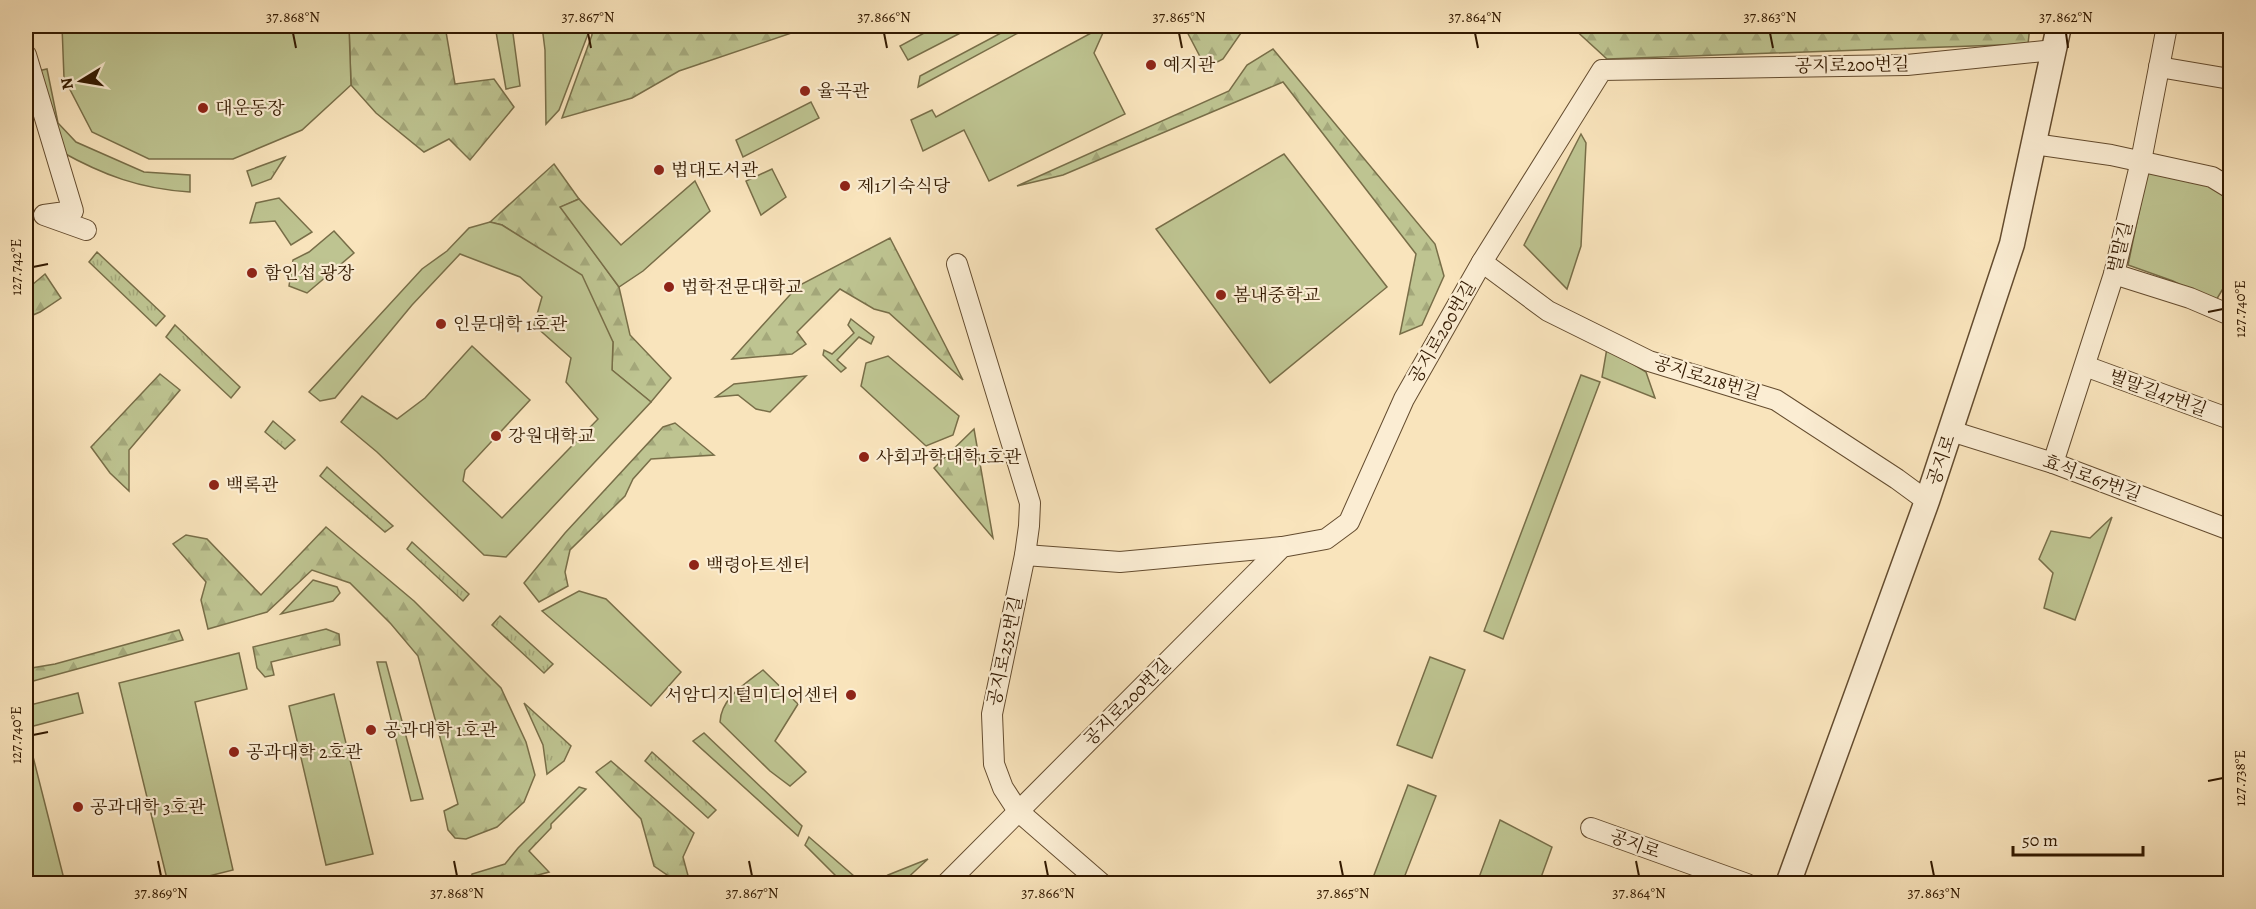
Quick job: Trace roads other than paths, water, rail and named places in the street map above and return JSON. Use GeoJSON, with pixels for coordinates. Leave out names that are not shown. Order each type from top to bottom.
{"type":"FeatureCollection","features":[{"type":"Feature","properties":{"kind":"street","name":"공지로"},"geometry":{"type":"LineString","coordinates":[[1788,884],[1927,501],[2012,244],[2059,26]]}},
{"type":"Feature","properties":{"kind":"street","name":"벌말길"},"geometry":{"type":"LineString","coordinates":[[2053,463],[2114,274],[2141,161],[2167,26]]}},
{"type":"Feature","properties":{"kind":"street","name":"공지로200번길"},"geometry":{"type":"LineString","coordinates":[[946,884],[1282,547],[1326,538],[1349,522],[1404,399],[1482,262],[1602,70],[1906,64],[2054,50]]}},
{"type":"Feature","properties":{"kind":"street"},"geometry":{"type":"LineString","coordinates":[[26,57],[26,55],[73,211],[44,215],[86,230]]}},
{"type":"Feature","properties":{"kind":"street"},"geometry":{"type":"LineString","coordinates":[[2159,67],[2230,79]]}},
{"type":"Feature","properties":{"kind":"street"},"geometry":{"type":"LineString","coordinates":[[2034,144],[2111,154],[2212,177],[2230,188]]}},
{"type":"Feature","properties":{"kind":"street","name":"공지로218번길"},"geometry":{"type":"LineString","coordinates":[[1482,262],[1548,311],[1649,361],[1776,400],[1927,501]]}},
{"type":"Feature","properties":{"kind":"street","name":"공지로252번길"},"geometry":{"type":"LineString","coordinates":[[957,264],[1029,503],[1029,526],[1024,555],[992,714],[994,764],[1003,788],[1018,811],[1101,884]]}},
{"type":"Feature","properties":{"kind":"street"},"geometry":{"type":"LineString","coordinates":[[2114,274],[2190,298],[2230,315]]}},
{"type":"Feature","properties":{"kind":"street","name":"벌말길47번길"},"geometry":{"type":"LineString","coordinates":[[2085,366],[2230,419]]}},
{"type":"Feature","properties":{"kind":"street","name":"효석로67번길"},"geometry":{"type":"LineString","coordinates":[[1951,431],[2053,463],[2230,530]]}},
{"type":"Feature","properties":{"kind":"street"},"geometry":{"type":"LineString","coordinates":[[1024,555],[1120,562],[1282,547]]}},
{"type":"Feature","properties":{"kind":"street","name":"공지로"},"geometry":{"type":"LineString","coordinates":[[1591,828],[1747,884]]}},
{"type":"Feature","properties":{"kind":"place","name":"예지관"},"geometry":{"type":"Point","coordinates":[1151,65]}},
{"type":"Feature","properties":{"kind":"place","name":"율곡관"},"geometry":{"type":"Point","coordinates":[805,91]}},
{"type":"Feature","properties":{"kind":"place","name":"대운동장"},"geometry":{"type":"Point","coordinates":[203,108]}},
{"type":"Feature","properties":{"kind":"place","name":"법대도서관"},"geometry":{"type":"Point","coordinates":[659,170]}},
{"type":"Feature","properties":{"kind":"place","name":"제1기숙식당"},"geometry":{"type":"Point","coordinates":[845,186]}},
{"type":"Feature","properties":{"kind":"place","name":"함인섭 광장"},"geometry":{"type":"Point","coordinates":[252,273]}},
{"type":"Feature","properties":{"kind":"place","name":"법학전문대학교"},"geometry":{"type":"Point","coordinates":[669,287]}},
{"type":"Feature","properties":{"kind":"place","name":"봄내중학교"},"geometry":{"type":"Point","coordinates":[1221,295]}},
{"type":"Feature","properties":{"kind":"place","name":"인문대학 1호관"},"geometry":{"type":"Point","coordinates":[441,324]}},
{"type":"Feature","properties":{"kind":"place","name":"강원대학교"},"geometry":{"type":"Point","coordinates":[496,436]}},
{"type":"Feature","properties":{"kind":"place","name":"사회과학대학1호관"},"geometry":{"type":"Point","coordinates":[864,457]}},
{"type":"Feature","properties":{"kind":"place","name":"백록관"},"geometry":{"type":"Point","coordinates":[214,485]}},
{"type":"Feature","properties":{"kind":"place","name":"백령아트센터"},"geometry":{"type":"Point","coordinates":[694,565]}},
{"type":"Feature","properties":{"kind":"place","name":"서암디지털미디어센터"},"geometry":{"type":"Point","coordinates":[851,695]}},
{"type":"Feature","properties":{"kind":"place","name":"공과대학 1호관"},"geometry":{"type":"Point","coordinates":[371,730]}},
{"type":"Feature","properties":{"kind":"place","name":"공과대학 2호관"},"geometry":{"type":"Point","coordinates":[234,752]}},
{"type":"Feature","properties":{"kind":"place","name":"공과대학 3호관"},"geometry":{"type":"Point","coordinates":[78,807]}}]}
